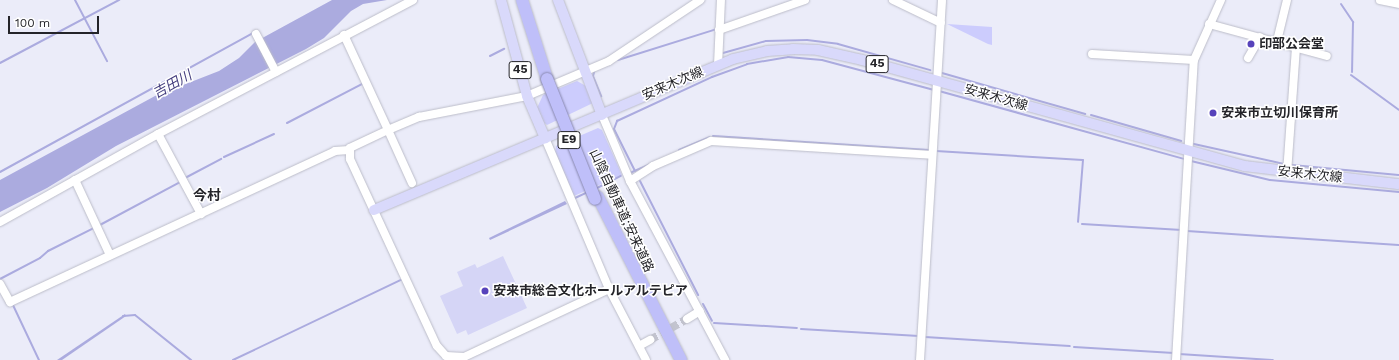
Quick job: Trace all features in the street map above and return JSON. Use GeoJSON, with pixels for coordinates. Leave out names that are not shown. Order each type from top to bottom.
{"type":"FeatureCollection","features":[{"type":"Feature","properties":{"kind":"highway","name":"山陰自動車道;安来道路"},"geometry":{"type":"LineString","coordinates":[[522,0],[548,79],[596,198],[676,360]]}},
{"type":"Feature","properties":{"kind":"highway","name":"山陰自動車道;安来道路"},"geometry":{"type":"LineString","coordinates":[[525,0],[548,79]]}},
{"type":"Feature","properties":{"kind":"highway","name":"山陰自動車道;安来道路"},"geometry":{"type":"LineString","coordinates":[[596,198],[680,360]]}},
{"type":"Feature","properties":{"kind":"main road","name":"45"},"geometry":{"type":"LineString","coordinates":[[501,0],[528,96],[545,138]]}},
{"type":"Feature","properties":{"kind":"main road"},"geometry":{"type":"LineString","coordinates":[[558,0],[602,115]]}},
{"type":"Feature","properties":{"kind":"main road","name":"安来木次線"},"geometry":{"type":"LineString","coordinates":[[374,210],[718,65],[767,51],[804,49],[837,54],[938,81],[1188,152],[1287,173],[1399,184]]}},
{"type":"Feature","properties":{"kind":"street"},"geometry":{"type":"LineString","coordinates":[[0,222],[275,71],[344,34],[413,0]]}},
{"type":"Feature","properties":{"kind":"street"},"geometry":{"type":"LineString","coordinates":[[0,284],[10,302],[336,151],[349,150],[388,130],[419,117],[528,96],[615,58],[700,0]]}},
{"type":"Feature","properties":{"kind":"street"},"geometry":{"type":"LineString","coordinates":[[718,65],[721,0]]}},
{"type":"Feature","properties":{"kind":"street"},"geometry":{"type":"LineString","coordinates":[[719,30],[805,0]]}},
{"type":"Feature","properties":{"kind":"street"},"geometry":{"type":"LineString","coordinates":[[893,0],[941,23]]}},
{"type":"Feature","properties":{"kind":"street"},"geometry":{"type":"LineString","coordinates":[[920,360],[942,0]]}},
{"type":"Feature","properties":{"kind":"street"},"geometry":{"type":"LineString","coordinates":[[1176,360],[1194,60],[1221,0]]}},
{"type":"Feature","properties":{"kind":"street"},"geometry":{"type":"LineString","coordinates":[[1277,41],[1287,0]]}},
{"type":"Feature","properties":{"kind":"street"},"geometry":{"type":"LineString","coordinates":[[1380,0],[1399,4]]}},
{"type":"Feature","properties":{"kind":"street"},"geometry":{"type":"LineString","coordinates":[[1209,24],[1277,41],[1327,56]]}},
{"type":"Feature","properties":{"kind":"street"},"geometry":{"type":"LineString","coordinates":[[344,34],[412,183]]}},
{"type":"Feature","properties":{"kind":"street"},"geometry":{"type":"LineString","coordinates":[[256,36],[275,71]]}},
{"type":"Feature","properties":{"kind":"street"},"geometry":{"type":"LineString","coordinates":[[1248,58],[1260,37]]}},
{"type":"Feature","properties":{"kind":"street"},"geometry":{"type":"LineString","coordinates":[[1287,173],[1296,47]]}},
{"type":"Feature","properties":{"kind":"street"},"geometry":{"type":"LineString","coordinates":[[1092,54],[1194,60]]}},
{"type":"Feature","properties":{"kind":"street"},"geometry":{"type":"LineString","coordinates":[[602,115],[630,181],[725,360]]}},
{"type":"Feature","properties":{"kind":"street"},"geometry":{"type":"LineString","coordinates":[[158,134],[201,214]]}},
{"type":"Feature","properties":{"kind":"street"},"geometry":{"type":"LineString","coordinates":[[545,138],[609,289],[646,360]]}},
{"type":"Feature","properties":{"kind":"street"},"geometry":{"type":"LineString","coordinates":[[630,181],[653,166],[711,141],[932,155]]}},
{"type":"Feature","properties":{"kind":"street"},"geometry":{"type":"LineString","coordinates":[[349,150],[350,159],[437,346],[448,358],[464,357],[609,289]]}},
{"type":"Feature","properties":{"kind":"street"},"geometry":{"type":"LineString","coordinates":[[75,180],[110,255]]}},
{"type":"Feature","properties":{"kind":"street"},"geometry":{"type":"LineString","coordinates":[[686,319],[700,311]]}},
{"type":"Feature","properties":{"kind":"street"},"geometry":{"type":"LineString","coordinates":[[639,346],[650,340]]}},
{"type":"Feature","properties":{"kind":"shaded area"},"geometry":{"type":"Polygon","coordinates":[[[332,0],[387,0],[363,4],[351,11],[324,38],[306,49],[116,146],[47,188],[0,212],[0,180],[155,96],[219,71],[239,58],[255,42],[332,0]]]}},
{"type":"Feature","properties":{"kind":"shaded area"},"geometry":{"type":"Polygon","coordinates":[[[947,24],[992,27],[992,45],[988,44],[947,24]]]}},
{"type":"Feature","properties":{"kind":"shaded area"},"geometry":{"type":"Polygon","coordinates":[[[577,81],[586,86],[593,103],[547,125],[544,123],[537,108],[543,95],[577,81]]]}},
{"type":"Feature","properties":{"kind":"shaded area"},"geometry":{"type":"Polygon","coordinates":[[[598,128],[602,130],[622,175],[574,196],[555,152],[556,146],[598,128]]]}},
{"type":"Feature","properties":{"kind":"shaded area"},"geometry":{"type":"Polygon","coordinates":[[[565,201],[567,204],[490,240],[489,238],[565,201]]]}},
{"type":"Feature","properties":{"kind":"shaded area"},"geometry":{"type":"Polygon","coordinates":[[[125,314],[126,316],[62,360],[57,360],[125,314]]]}},
{"type":"Feature","properties":{"kind":"building","name":"安来市総合文化ホールアルテピア"},"geometry":{"type":"Polygon","coordinates":[[[503,256],[527,308],[468,335],[466,330],[457,334],[440,296],[463,286],[457,272],[475,264],[477,268],[503,256]]]}},
{"type":"Feature","properties":{"kind":"waterway"},"geometry":{"type":"LineString","coordinates":[[75,0],[107,61]]}},
{"type":"Feature","properties":{"kind":"waterway"},"geometry":{"type":"LineString","coordinates":[[0,63],[119,0]]}},
{"type":"Feature","properties":{"kind":"waterway"},"geometry":{"type":"LineString","coordinates":[[1341,4],[1353,22],[1352,72]]}},
{"type":"Feature","properties":{"kind":"waterway"},"geometry":{"type":"LineString","coordinates":[[618,60],[717,29]]}},
{"type":"Feature","properties":{"kind":"waterway","name":"吉田川"},"geometry":{"type":"LineString","coordinates":[[0,172],[253,33]]}},
{"type":"Feature","properties":{"kind":"waterway"},"geometry":{"type":"LineString","coordinates":[[723,53],[766,41],[807,40],[838,44],[930,70]]}},
{"type":"Feature","properties":{"kind":"waterway"},"geometry":{"type":"LineString","coordinates":[[490,56],[504,49]]}},
{"type":"Feature","properties":{"kind":"waterway"},"geometry":{"type":"LineString","coordinates":[[635,171],[614,129],[617,121],[712,77],[747,64],[788,57],[822,60],[934,90]]}},
{"type":"Feature","properties":{"kind":"waterway"},"geometry":{"type":"LineString","coordinates":[[595,69],[593,76],[601,96]]}},
{"type":"Feature","properties":{"kind":"waterway"},"geometry":{"type":"LineString","coordinates":[[942,73],[1085,114]]}},
{"type":"Feature","properties":{"kind":"waterway"},"geometry":{"type":"LineString","coordinates":[[1351,75],[1399,110]]}},
{"type":"Feature","properties":{"kind":"waterway"},"geometry":{"type":"LineString","coordinates":[[287,123],[364,83]]}},
{"type":"Feature","properties":{"kind":"waterway"},"geometry":{"type":"LineString","coordinates":[[939,91],[1185,159]]}},
{"type":"Feature","properties":{"kind":"waterway"},"geometry":{"type":"LineString","coordinates":[[1091,115],[1181,141]]}},
{"type":"Feature","properties":{"kind":"waterway"},"geometry":{"type":"LineString","coordinates":[[224,157],[274,134]]}},
{"type":"Feature","properties":{"kind":"waterway"},"geometry":{"type":"LineString","coordinates":[[713,136],[929,150]]}},
{"type":"Feature","properties":{"kind":"waterway"},"geometry":{"type":"LineString","coordinates":[[679,150],[709,137]]}},
{"type":"Feature","properties":{"kind":"waterway"},"geometry":{"type":"LineString","coordinates":[[1194,144],[1284,164]]}},
{"type":"Feature","properties":{"kind":"waterway"},"geometry":{"type":"LineString","coordinates":[[936,151],[1083,160],[1078,222]]}},
{"type":"Feature","properties":{"kind":"waterway"},"geometry":{"type":"LineString","coordinates":[[185,178],[221,159]]}},
{"type":"Feature","properties":{"kind":"waterway"},"geometry":{"type":"LineString","coordinates":[[1191,161],[1270,180],[1399,192]]}},
{"type":"Feature","properties":{"kind":"waterway"},"geometry":{"type":"LineString","coordinates":[[630,173],[650,164]]}},
{"type":"Feature","properties":{"kind":"waterway"},"geometry":{"type":"LineString","coordinates":[[1292,165],[1399,175]]}},
{"type":"Feature","properties":{"kind":"waterway"},"geometry":{"type":"LineString","coordinates":[[595,189],[621,176]]}},
{"type":"Feature","properties":{"kind":"waterway"},"geometry":{"type":"LineString","coordinates":[[640,181],[698,295]]}},
{"type":"Feature","properties":{"kind":"waterway"},"geometry":{"type":"LineString","coordinates":[[98,226],[180,182]]}},
{"type":"Feature","properties":{"kind":"waterway"},"geometry":{"type":"LineString","coordinates":[[575,198],[588,192]]}},
{"type":"Feature","properties":{"kind":"waterway"},"geometry":{"type":"LineString","coordinates":[[1082,224],[1182,230]]}},
{"type":"Feature","properties":{"kind":"waterway"},"geometry":{"type":"LineString","coordinates":[[0,279],[40,258],[48,251],[94,228]]}},
{"type":"Feature","properties":{"kind":"waterway"},"geometry":{"type":"LineString","coordinates":[[1187,231],[1399,245]]}},
{"type":"Feature","properties":{"kind":"waterway"},"geometry":{"type":"LineString","coordinates":[[233,360],[401,280]]}},
{"type":"Feature","properties":{"kind":"waterway"},"geometry":{"type":"LineString","coordinates":[[12,303],[39,360]]}},
{"type":"Feature","properties":{"kind":"waterway"},"geometry":{"type":"LineString","coordinates":[[703,304],[712,321]]}},
{"type":"Feature","properties":{"kind":"waterway"},"geometry":{"type":"LineString","coordinates":[[123,316],[135,315],[191,360]]}},
{"type":"Feature","properties":{"kind":"waterway"},"geometry":{"type":"LineString","coordinates":[[714,323],[797,328]]}},
{"type":"Feature","properties":{"kind":"waterway"},"geometry":{"type":"LineString","coordinates":[[801,329],[919,336]]}},
{"type":"Feature","properties":{"kind":"waterway"},"geometry":{"type":"LineString","coordinates":[[925,337],[1070,346]]}},
{"type":"Feature","properties":{"kind":"waterway"},"geometry":{"type":"LineString","coordinates":[[1074,347],[1174,353]]}},
{"type":"Feature","properties":{"kind":"waterway"},"geometry":{"type":"LineString","coordinates":[[1179,354],[1273,360]]}},
{"type":"Feature","properties":{"kind":"tunnel"},"geometry":{"type":"LineString","coordinates":[[650,340],[687,319]]}},
{"type":"Feature","properties":{"kind":"place","name":"印部公会堂"},"geometry":{"type":"Point","coordinates":[1251,44]}},
{"type":"Feature","properties":{"kind":"place","name":"安来市立切川保育所"},"geometry":{"type":"Point","coordinates":[1213,113]}},
{"type":"Feature","properties":{"kind":"place","name":"安来市総合文化ホールアルテピア"},"geometry":{"type":"Point","coordinates":[485,291]}},
{"type":"Feature","properties":{"kind":"district","name":"今村"},"geometry":{"type":"Point","coordinates":[207,195]}}]}
